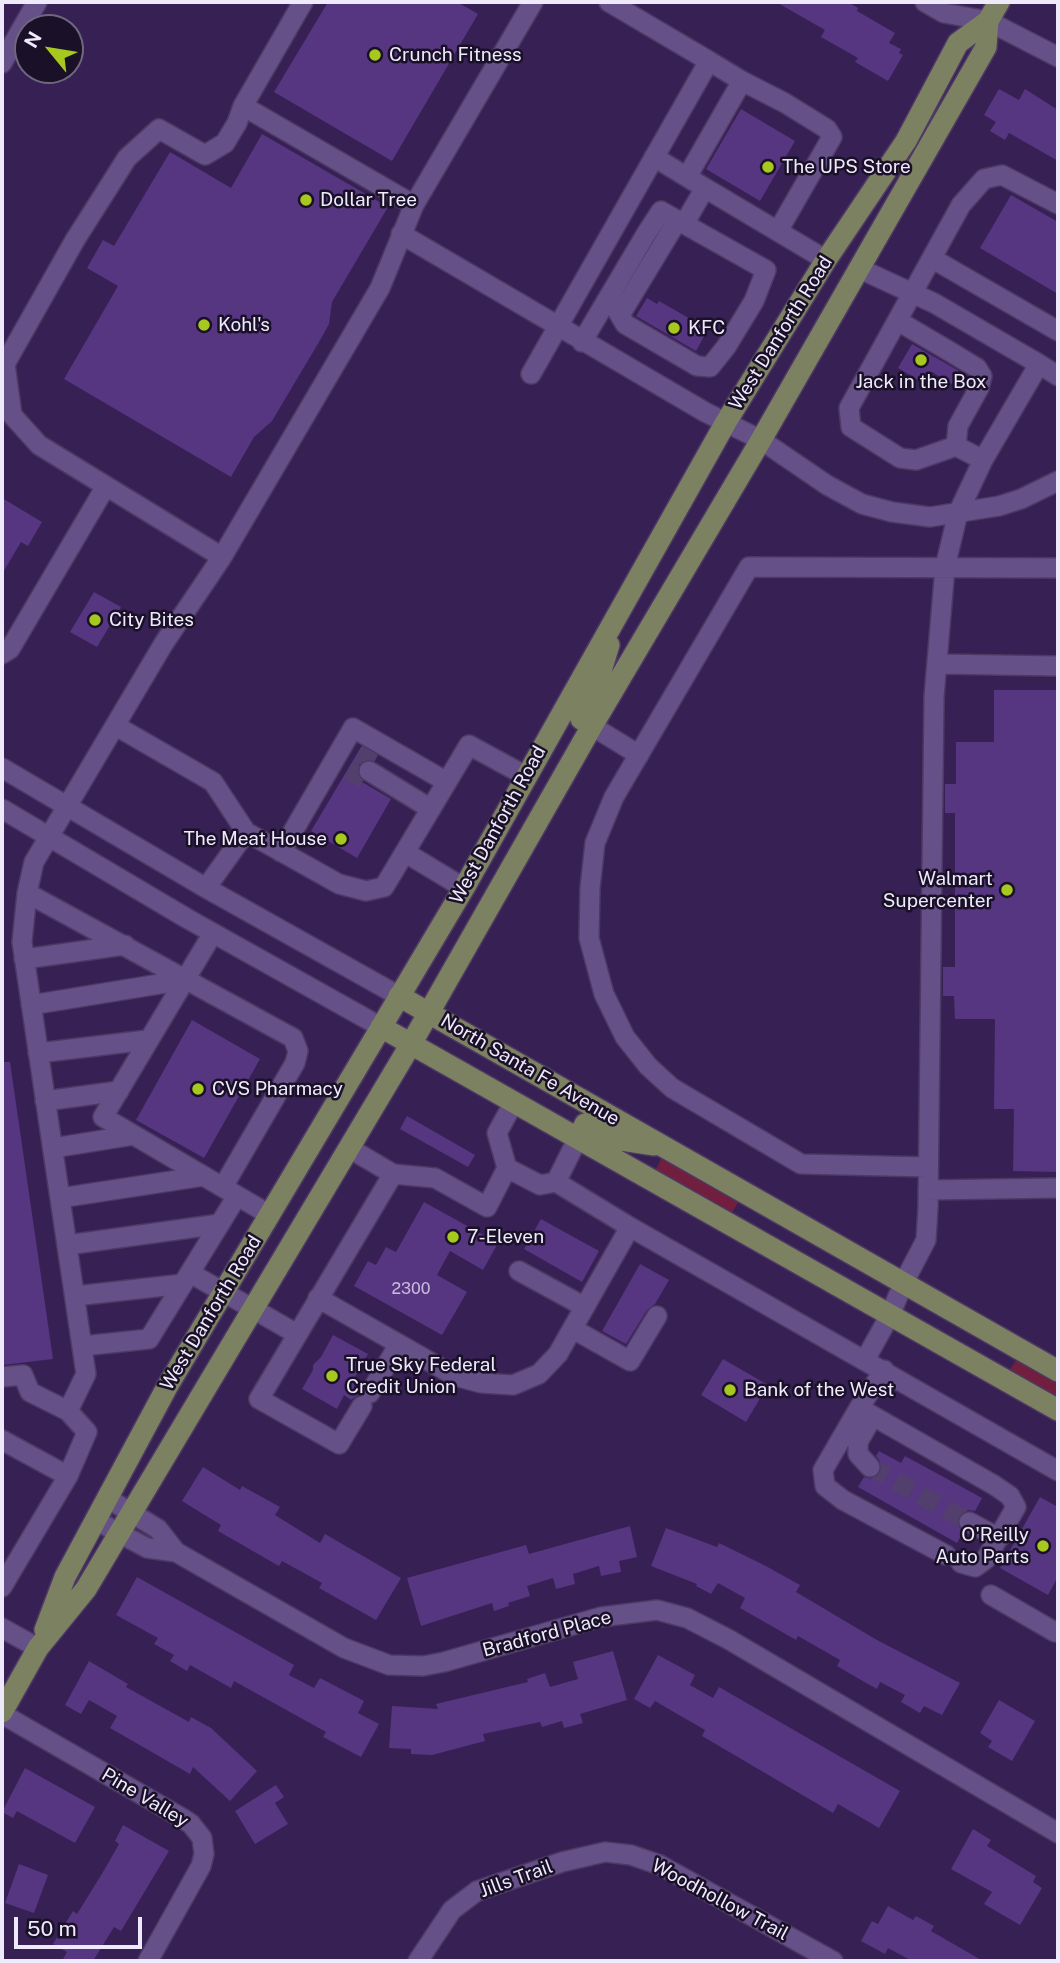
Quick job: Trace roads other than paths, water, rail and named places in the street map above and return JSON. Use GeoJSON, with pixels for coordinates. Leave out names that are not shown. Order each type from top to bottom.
{"type":"FeatureCollection","features":[{"type":"Feature","properties":{"kind":"main road","name":"West Danforth Road"},"geometry":{"type":"LineString","coordinates":[[2,1713],[38,1648],[65,1577],[167,1387],[464,888],[726,422],[827,260],[906,141],[958,43],[988,20],[999,2]]}},
{"type":"Feature","properties":{"kind":"main road","name":"West Danforth Road"},"geometry":{"type":"LineString","coordinates":[[38,1648],[86,1589],[430,1012],[592,726],[761,440],[986,47],[988,20]]}},
{"type":"Feature","properties":{"kind":"main road"},"geometry":{"type":"LineString","coordinates":[[592,726],[581,719],[580,715],[598,681],[619,609]]}},
{"type":"Feature","properties":{"kind":"main road","name":"North Santa Fe Avenue"},"geometry":{"type":"LineString","coordinates":[[399,996],[1058,1371]]}},
{"type":"Feature","properties":{"kind":"main road","name":"North Santa Fe Avenue"},"geometry":{"type":"LineString","coordinates":[[381,1027],[1058,1410]]}},
{"type":"Feature","properties":{"kind":"main road"},"geometry":{"type":"LineString","coordinates":[[578,1138],[585,1124],[615,1139],[666,1147]]}},
{"type":"Feature","properties":{"kind":"street"},"geometry":{"type":"LineString","coordinates":[[2,62],[37,2]]}},
{"type":"Feature","properties":{"kind":"street"},"geometry":{"type":"LineString","coordinates":[[222,557],[39,445],[12,415],[5,363],[75,240],[127,158],[159,130],[205,155],[225,143],[243,106],[303,2]]}},
{"type":"Feature","properties":{"kind":"street"},"geometry":{"type":"LineString","coordinates":[[68,1411],[86,1374],[22,943],[27,893],[34,862],[163,643],[222,557],[380,288],[414,205],[533,2]]}},
{"type":"Feature","properties":{"kind":"street"},"geometry":{"type":"LineString","coordinates":[[609,2],[827,129],[832,137],[778,231]]}},
{"type":"Feature","properties":{"kind":"street"},"geometry":{"type":"LineString","coordinates":[[925,2],[944,13],[988,20]]}},
{"type":"Feature","properties":{"kind":"street"},"geometry":{"type":"LineString","coordinates":[[971,2],[988,20],[1058,57]]}},
{"type":"Feature","properties":{"kind":"street"},"geometry":{"type":"LineString","coordinates":[[531,374],[709,61]]}},
{"type":"Feature","properties":{"kind":"street"},"geometry":{"type":"LineString","coordinates":[[687,177],[742,80]]}},
{"type":"Feature","properties":{"kind":"street"},"geometry":{"type":"LineString","coordinates":[[243,106],[414,205]]}},
{"type":"Feature","properties":{"kind":"street"},"geometry":{"type":"LineString","coordinates":[[654,157],[827,260]]}},
{"type":"Feature","properties":{"kind":"street"},"geometry":{"type":"LineString","coordinates":[[984,460],[956,446],[916,460],[900,458],[851,427],[849,408],[961,205],[984,179],[1002,175],[1058,204]]}},
{"type":"Feature","properties":{"kind":"street"},"geometry":{"type":"LineString","coordinates":[[582,342],[613,308],[705,188]]}},
{"type":"Feature","properties":{"kind":"street"},"geometry":{"type":"LineString","coordinates":[[613,308],[625,324],[697,366],[710,367],[726,347],[754,301],[765,270],[680,223]]}},
{"type":"Feature","properties":{"kind":"street"},"geometry":{"type":"LineString","coordinates":[[401,234],[582,342],[705,412],[761,440],[827,485],[862,504],[892,512],[930,517],[999,506],[1021,499],[1058,481]]}},
{"type":"Feature","properties":{"kind":"street"},"geometry":{"type":"LineString","coordinates":[[933,259],[1058,331]]}},
{"type":"Feature","properties":{"kind":"street"},"geometry":{"type":"LineString","coordinates":[[860,269],[914,293],[1058,376]]}},
{"type":"Feature","properties":{"kind":"street"},"geometry":{"type":"LineString","coordinates":[[898,321],[968,363],[982,376],[979,388],[958,426],[956,446]]}},
{"type":"Feature","properties":{"kind":"street"},"geometry":{"type":"LineString","coordinates":[[865,1360],[926,1240],[934,711],[945,568],[958,513],[984,460],[1038,365]]}},
{"type":"Feature","properties":{"kind":"street"},"geometry":{"type":"LineString","coordinates":[[2,654],[10,649],[106,486]]}},
{"type":"Feature","properties":{"kind":"street"},"geometry":{"type":"LineString","coordinates":[[927,1167],[801,1164],[672,1088],[648,1066],[625,1037],[604,994],[589,938],[590,888],[595,843],[614,797],[749,567],[1058,568]]}},
{"type":"Feature","properties":{"kind":"street"},"geometry":{"type":"LineString","coordinates":[[936,664],[1058,666]]}},
{"type":"Feature","properties":{"kind":"street"},"geometry":{"type":"LineString","coordinates":[[116,726],[213,782],[246,832],[339,884],[366,891],[384,887],[469,745],[526,776]]}},
{"type":"Feature","properties":{"kind":"street"},"geometry":{"type":"LineString","coordinates":[[592,726],[639,755]]}},
{"type":"Feature","properties":{"kind":"street"},"geometry":{"type":"LineString","coordinates":[[356,755],[437,800]]}},
{"type":"Feature","properties":{"kind":"street"},"geometry":{"type":"LineString","coordinates":[[356,755],[437,800]]}},
{"type":"Feature","properties":{"kind":"street"},"geometry":{"type":"LineString","coordinates":[[356,755],[437,800]]}},
{"type":"Feature","properties":{"kind":"street"},"geometry":{"type":"LineString","coordinates":[[281,852],[356,755]]}},
{"type":"Feature","properties":{"kind":"street","name":"North Santa Fe Avenue"},"geometry":{"type":"LineString","coordinates":[[2,768],[206,888],[399,996]]}},
{"type":"Feature","properties":{"kind":"street","name":"North Santa Fe Avenue"},"geometry":{"type":"LineString","coordinates":[[2,808],[213,933],[381,1027]]}},
{"type":"Feature","properties":{"kind":"street"},"geometry":{"type":"LineString","coordinates":[[206,888],[246,832]]}},
{"type":"Feature","properties":{"kind":"street"},"geometry":{"type":"LineString","coordinates":[[406,853],[464,888]]}},
{"type":"Feature","properties":{"kind":"street"},"geometry":{"type":"LineString","coordinates":[[27,893],[293,1038],[298,1051],[295,1063],[230,1192],[220,1224],[149,1339],[82,1346]]}},
{"type":"Feature","properties":{"kind":"street"},"geometry":{"type":"LineString","coordinates":[[213,933],[103,1117],[270,1215]]}},
{"type":"Feature","properties":{"kind":"street"},"geometry":{"type":"LineString","coordinates":[[24,959],[125,946]]}},
{"type":"Feature","properties":{"kind":"street"},"geometry":{"type":"LineString","coordinates":[[31,1004],[184,980]]}},
{"type":"Feature","properties":{"kind":"street"},"geometry":{"type":"LineString","coordinates":[[38,1053],[147,1040]]}},
{"type":"Feature","properties":{"kind":"street"},"geometry":{"type":"LineString","coordinates":[[46,1101],[118,1091]]}},
{"type":"Feature","properties":{"kind":"street"},"geometry":{"type":"LineString","coordinates":[[349,1148],[393,1174],[435,1178],[486,1207],[507,1167],[497,1133],[514,1102]]}},
{"type":"Feature","properties":{"kind":"street"},"geometry":{"type":"LineString","coordinates":[[53,1149],[134,1135]]}},
{"type":"Feature","properties":{"kind":"street"},"geometry":{"type":"LineString","coordinates":[[556,1182],[578,1138]]}},
{"type":"Feature","properties":{"kind":"street"},"geometry":{"type":"LineString","coordinates":[[507,1167],[540,1185],[556,1182],[1058,1471]]}},
{"type":"Feature","properties":{"kind":"street"},"geometry":{"type":"LineString","coordinates":[[393,1174],[259,1399],[339,1444],[399,1344]]}},
{"type":"Feature","properties":{"kind":"street"},"geometry":{"type":"LineString","coordinates":[[60,1198],[204,1176]]}},
{"type":"Feature","properties":{"kind":"street"},"geometry":{"type":"LineString","coordinates":[[928,1189],[1058,1188]]}},
{"type":"Feature","properties":{"kind":"street"},"geometry":{"type":"LineString","coordinates":[[67,1245],[220,1224]]}},
{"type":"Feature","properties":{"kind":"street"},"geometry":{"type":"LineString","coordinates":[[318,1298],[455,1376],[481,1383],[513,1385],[539,1374],[558,1354],[630,1227]]}},
{"type":"Feature","properties":{"kind":"street"},"geometry":{"type":"LineString","coordinates":[[519,1270],[585,1307]]}},
{"type":"Feature","properties":{"kind":"street"},"geometry":{"type":"LineString","coordinates":[[75,1296],[186,1278],[223,1292],[297,1334]]}},
{"type":"Feature","properties":{"kind":"street"},"geometry":{"type":"LineString","coordinates":[[573,1329],[630,1361],[657,1316]]}},
{"type":"Feature","properties":{"kind":"street"},"geometry":{"type":"LineString","coordinates":[[870,1467],[858,1454],[858,1442],[866,1412],[884,1370]]}},
{"type":"Feature","properties":{"kind":"street"},"geometry":{"type":"LineString","coordinates":[[2,1377],[23,1375],[30,1392],[68,1411],[87,1432],[68,1476],[2,1587]]}},
{"type":"Feature","properties":{"kind":"street"},"geometry":{"type":"LineString","coordinates":[[866,1412],[1010,1496],[1016,1507],[986,1559],[975,1567],[953,1559],[843,1500],[825,1486],[823,1470],[866,1412]]}},
{"type":"Feature","properties":{"kind":"street"},"geometry":{"type":"LineString","coordinates":[[2,1440],[68,1476]]}},
{"type":"Feature","properties":{"kind":"street","name":"Bradford Place"},"geometry":{"type":"LineString","coordinates":[[107,1498],[158,1529],[176,1552]]}},
{"type":"Feature","properties":{"kind":"street","name":"Bradford Place"},"geometry":{"type":"LineString","coordinates":[[95,1520],[147,1548],[176,1552],[344,1648],[389,1665],[423,1666],[444,1662],[601,1617],[657,1610],[687,1618],[728,1639],[1058,1833]]}},
{"type":"Feature","properties":{"kind":"street"},"geometry":{"type":"LineString","coordinates":[[969,1522],[999,1538]]}},
{"type":"Feature","properties":{"kind":"street"},"geometry":{"type":"LineString","coordinates":[[991,1595],[1058,1632]]}},
{"type":"Feature","properties":{"kind":"street"},"geometry":{"type":"LineString","coordinates":[[2,1628],[38,1648]]}},
{"type":"Feature","properties":{"kind":"street","name":"Pine Valley"},"geometry":{"type":"LineString","coordinates":[[2,1713],[182,1818],[191,1824],[202,1838],[204,1854],[201,1866],[148,1961]]}},
{"type":"Feature","properties":{"kind":"street","name":"Woodhollow Trail"},"geometry":{"type":"LineString","coordinates":[[562,1862],[605,1852],[631,1855],[660,1865],[833,1961]]}},
{"type":"Feature","properties":{"kind":"street","name":"Jills Trail"},"geometry":{"type":"LineString","coordinates":[[418,1961],[452,1910],[477,1891],[562,1862]]}},
{"type":"Feature","properties":{"kind":"tunnel"},"geometry":{"type":"LineString","coordinates":[[358,753],[374,762]]}},
{"type":"Feature","properties":{"kind":"tunnel"},"geometry":{"type":"LineString","coordinates":[[348,770],[364,779]]}},
{"type":"Feature","properties":{"kind":"tunnel"},"geometry":{"type":"LineString","coordinates":[[870,1467],[969,1522]]}},
{"type":"Feature","properties":{"kind":"place","name":"Crunch Fitness"},"geometry":{"type":"Point","coordinates":[375,55]}},
{"type":"Feature","properties":{"kind":"place","name":"The UPS Store"},"geometry":{"type":"Point","coordinates":[768,167]}},
{"type":"Feature","properties":{"kind":"place","name":"Dollar Tree"},"geometry":{"type":"Point","coordinates":[306,200]}},
{"type":"Feature","properties":{"kind":"place","name":"Kohl's"},"geometry":{"type":"Point","coordinates":[204,325]}},
{"type":"Feature","properties":{"kind":"place","name":"KFC"},"geometry":{"type":"Point","coordinates":[674,328]}},
{"type":"Feature","properties":{"kind":"place","name":"Jack in the Box"},"geometry":{"type":"Point","coordinates":[921,360]}},
{"type":"Feature","properties":{"kind":"place","name":"City Bites"},"geometry":{"type":"Point","coordinates":[95,620]}},
{"type":"Feature","properties":{"kind":"place","name":"The Meat House"},"geometry":{"type":"Point","coordinates":[341,839]}},
{"type":"Feature","properties":{"kind":"place","name":"Walmart Supercenter"},"geometry":{"type":"Point","coordinates":[1007,890]}},
{"type":"Feature","properties":{"kind":"place","name":"CVS Pharmacy"},"geometry":{"type":"Point","coordinates":[198,1089]}},
{"type":"Feature","properties":{"kind":"place","name":"7-Eleven"},"geometry":{"type":"Point","coordinates":[453,1237]}},
{"type":"Feature","properties":{"kind":"place","name":"True Sky Federal Credit Union"},"geometry":{"type":"Point","coordinates":[332,1376]}},
{"type":"Feature","properties":{"kind":"place","name":"Bank of the West"},"geometry":{"type":"Point","coordinates":[730,1390]}},
{"type":"Feature","properties":{"kind":"place","name":"O'Reilly Auto Parts"},"geometry":{"type":"Point","coordinates":[1043,1546]}}]}
